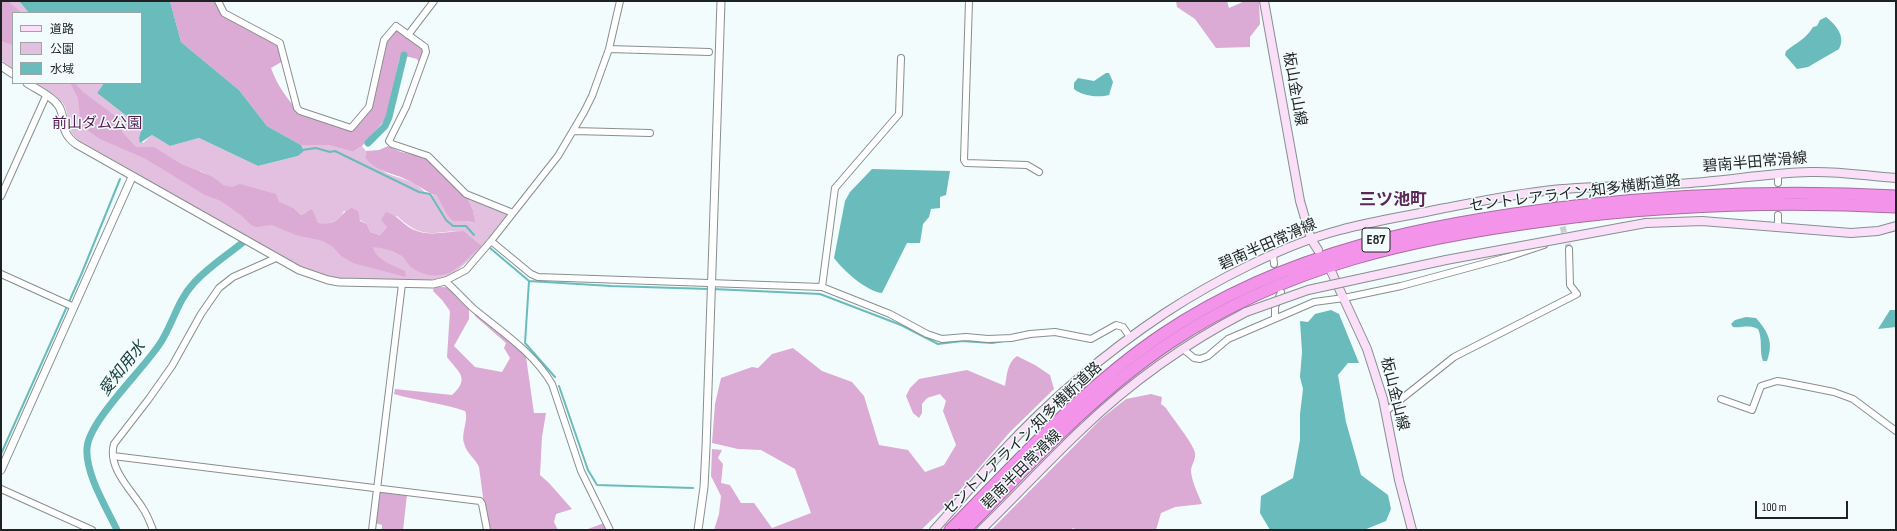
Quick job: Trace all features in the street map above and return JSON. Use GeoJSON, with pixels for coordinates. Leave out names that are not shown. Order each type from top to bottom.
{"type":"FeatureCollection","features":[{"type":"Feature","properties":{"kind":"highway","name":"セントレアライン;知多横断道路"},"geometry":{"type":"LineString","coordinates":[[950,530],[1057,422],[1101,382],[1140,350],[1163,334],[1211,305],[1260,280],[1309,260],[1357,245],[1441,226],[1533,211],[1600,203],[1694,196],[1773,193],[1896,196]]}},
{"type":"Feature","properties":{"kind":"highway","name":"セントレアライン;知多横断道路"},"geometry":{"type":"LineString","coordinates":[[965,530],[1060,434],[1093,403],[1146,360],[1191,329],[1237,303],[1316,269],[1364,254],[1426,240],[1484,229],[1581,216],[1666,208],[1752,205],[1851,205],[1896,207]]}},
{"type":"Feature","properties":{"kind":"main road","name":"板山金山線"},"geometry":{"type":"LineString","coordinates":[[1264,1],[1300,201],[1311,239],[1318,250]]}},
{"type":"Feature","properties":{"kind":"main road","name":"碧南半田常滑線"},"geometry":{"type":"LineString","coordinates":[[934,530],[956,507],[982,474],[1036,416],[1095,365],[1130,338],[1187,300],[1256,263],[1311,239],[1364,224],[1510,196],[1551,190],[1712,182],[1778,173],[1836,173],[1896,178]]}},
{"type":"Feature","properties":{"kind":"main road","name":"碧南半田常滑線"},"geometry":{"type":"LineString","coordinates":[[982,530],[1104,409],[1151,371],[1183,349],[1246,312],[1288,296],[1315,288],[1446,260],[1646,224],[1702,221],[1851,234],[1878,231],[1896,226]]}},
{"type":"Feature","properties":{"kind":"main road","name":"板山金山線"},"geometry":{"type":"LineString","coordinates":[[1331,271],[1367,349],[1383,399],[1412,530]]}},
{"type":"Feature","properties":{"kind":"street"},"geometry":{"type":"LineString","coordinates":[[218,1],[224,13],[280,43],[297,108],[300,111],[352,128],[369,107],[384,40],[396,26],[425,48],[426,52],[406,107],[389,141],[392,144],[428,156],[466,194],[512,213]]}},
{"type":"Feature","properties":{"kind":"street"},"geometry":{"type":"LineString","coordinates":[[408,35],[434,1]]}},
{"type":"Feature","properties":{"kind":"street"},"geometry":{"type":"LineString","coordinates":[[28,84],[55,101],[59,108],[63,129],[70,140],[132,177],[299,270],[328,280],[433,284],[445,281],[466,270],[491,241],[558,156],[574,131],[592,95],[609,49],[620,1]]}},
{"type":"Feature","properties":{"kind":"street"},"geometry":{"type":"LineString","coordinates":[[698,530],[705,472],[721,1]]}},
{"type":"Feature","properties":{"kind":"street"},"geometry":{"type":"LineString","coordinates":[[969,1],[964,160],[966,163],[1027,165],[1039,172]]}},
{"type":"Feature","properties":{"kind":"street"},"geometry":{"type":"LineString","coordinates":[[609,49],[708,52]]}},
{"type":"Feature","properties":{"kind":"street"},"geometry":{"type":"LineString","coordinates":[[822,287],[835,188],[899,114],[902,58]]}},
{"type":"Feature","properties":{"kind":"street"},"geometry":{"type":"LineString","coordinates":[[1,66],[12,73]]}},
{"type":"Feature","properties":{"kind":"street"},"geometry":{"type":"LineString","coordinates":[[1,196],[46,96]]}},
{"type":"Feature","properties":{"kind":"street"},"geometry":{"type":"LineString","coordinates":[[574,131],[650,133]]}},
{"type":"Feature","properties":{"kind":"street"},"geometry":{"type":"LineString","coordinates":[[1778,173],[1778,183]]}},
{"type":"Feature","properties":{"kind":"street"},"geometry":{"type":"LineString","coordinates":[[1,470],[132,177]]}},
{"type":"Feature","properties":{"kind":"street"},"geometry":{"type":"LineString","coordinates":[[1551,190],[1554,199]]}},
{"type":"Feature","properties":{"kind":"street"},"geometry":{"type":"LineString","coordinates":[[1778,215],[1778,227]]}},
{"type":"Feature","properties":{"kind":"street"},"geometry":{"type":"LineString","coordinates":[[1183,349],[1194,358],[1200,359],[1208,356],[1228,339],[1314,302],[1344,298],[1401,286],[1508,257],[1557,240]]}},
{"type":"Feature","properties":{"kind":"street"},"geometry":{"type":"LineString","coordinates":[[491,241],[531,274],[538,277],[822,287],[890,314],[935,338],[1010,338],[1030,334],[1055,332],[1091,339],[1116,325],[1123,327],[1130,338]]}},
{"type":"Feature","properties":{"kind":"street"},"geometry":{"type":"LineString","coordinates":[[1385,412],[1454,357],[1577,294],[1570,285],[1569,249]]}},
{"type":"Feature","properties":{"kind":"street"},"geometry":{"type":"LineString","coordinates":[[1273,255],[1274,264]]}},
{"type":"Feature","properties":{"kind":"street"},"geometry":{"type":"LineString","coordinates":[[153,530],[142,507],[131,493],[114,464],[112,450],[118,438],[148,400],[172,366],[201,314],[219,288],[234,277],[276,258]]}},
{"type":"Feature","properties":{"kind":"street"},"geometry":{"type":"LineString","coordinates":[[1,274],[74,307]]}},
{"type":"Feature","properties":{"kind":"street"},"geometry":{"type":"LineString","coordinates":[[445,281],[460,294],[472,308],[520,346],[546,375],[552,384],[581,471],[610,530]]}},
{"type":"Feature","properties":{"kind":"street"},"geometry":{"type":"LineString","coordinates":[[372,530],[402,284]]}},
{"type":"Feature","properties":{"kind":"street"},"geometry":{"type":"LineString","coordinates":[[1275,318],[1275,307],[1281,292]]}},
{"type":"Feature","properties":{"kind":"street"},"geometry":{"type":"LineString","coordinates":[[1721,399],[1752,410],[1761,386],[1777,381],[1834,392],[1853,399],[1896,431]]}},
{"type":"Feature","properties":{"kind":"street"},"geometry":{"type":"LineString","coordinates":[[113,456],[480,502],[482,504],[486,530]]}},
{"type":"Feature","properties":{"kind":"street"},"geometry":{"type":"LineString","coordinates":[[1,489],[92,530]]}},
{"type":"Feature","properties":{"kind":"green space"},"geometry":{"type":"Polygon","coordinates":[[[1,1],[19,1],[28,12],[12,12],[12,68],[1,60],[1,1]]]}},
{"type":"Feature","properties":{"kind":"green space"},"geometry":{"type":"Polygon","coordinates":[[[1,1],[8,1],[21,12],[12,12],[12,45],[1,41],[1,1]]]}},
{"type":"Feature","properties":{"kind":"green space"},"geometry":{"type":"Polygon","coordinates":[[[170,1],[215,1],[222,14],[279,45],[283,61],[271,68],[279,86],[295,108],[300,113],[352,131],[371,107],[385,41],[396,29],[424,48],[419,63],[417,59],[401,55],[388,113],[383,122],[362,146],[353,152],[328,145],[301,145],[267,126],[239,90],[181,42],[170,1]]]}},
{"type":"Feature","properties":{"kind":"green space"},"geometry":{"type":"Polygon","coordinates":[[[1176,1],[1227,1],[1229,8],[1245,1],[1259,1],[1260,24],[1250,37],[1250,47],[1216,48],[1195,19],[1177,7],[1176,1]]]}},
{"type":"Feature","properties":{"kind":"green space","name":"前山ダム公園"},"geometry":{"type":"Polygon","coordinates":[[[37,84],[103,84],[97,93],[143,129],[139,138],[143,143],[152,135],[170,146],[199,138],[258,166],[298,156],[304,151],[301,145],[328,145],[353,152],[362,146],[366,151],[365,158],[388,174],[415,183],[425,192],[437,196],[453,221],[467,221],[474,223],[473,210],[467,197],[507,214],[482,246],[464,231],[435,233],[421,232],[406,224],[397,216],[380,235],[370,232],[367,224],[344,211],[339,218],[333,222],[318,223],[315,218],[306,212],[301,215],[294,208],[224,185],[199,170],[221,188],[296,220],[388,243],[466,235],[481,247],[470,259],[453,273],[430,280],[343,279],[324,275],[294,264],[77,139],[72,134],[68,126],[67,112],[63,103],[37,84]]]}},
{"type":"Feature","properties":{"kind":"green space","name":"前山ダム公園"},"geometry":{"type":"Polygon","coordinates":[[[71,84],[76,84],[83,92],[122,121],[122,132],[136,147],[154,147],[181,164],[211,176],[224,185],[232,187],[240,184],[276,194],[279,202],[294,208],[301,215],[312,209],[318,223],[331,223],[352,208],[358,211],[360,221],[367,224],[370,232],[380,235],[387,227],[381,220],[386,212],[395,216],[410,228],[420,232],[433,233],[464,231],[482,246],[454,270],[444,275],[425,274],[412,268],[402,256],[395,252],[373,247],[377,256],[391,265],[405,271],[406,277],[353,263],[341,256],[333,247],[323,241],[296,235],[272,225],[256,227],[251,225],[242,216],[221,201],[205,195],[144,158],[100,139],[87,130],[80,118],[78,98],[71,84]]]}},
{"type":"Feature","properties":{"kind":"green space"},"geometry":{"type":"Polygon","coordinates":[[[388,146],[401,152],[425,157],[467,197],[473,210],[475,223],[467,221],[453,221],[448,216],[437,196],[409,180],[376,167],[365,158],[366,151],[379,150],[388,146]]]}},
{"type":"Feature","properties":{"kind":"green space"},"geometry":{"type":"Polygon","coordinates":[[[434,287],[451,288],[469,309],[469,319],[454,346],[475,367],[502,372],[510,358],[504,348],[506,343],[475,316],[476,314],[516,346],[526,357],[534,413],[546,413],[542,437],[540,475],[572,509],[556,514],[554,522],[558,530],[490,530],[487,527],[479,467],[465,447],[463,439],[466,418],[465,411],[394,394],[395,389],[452,395],[461,384],[461,375],[447,357],[450,311],[433,291],[434,287]]]}},
{"type":"Feature","properties":{"kind":"green space"},"geometry":{"type":"Polygon","coordinates":[[[793,348],[822,371],[852,382],[864,396],[879,445],[908,450],[925,472],[944,465],[956,445],[943,411],[946,401],[940,394],[927,398],[922,404],[922,413],[919,418],[913,413],[906,396],[910,388],[919,379],[967,370],[1005,386],[1009,366],[1017,356],[1050,375],[1054,389],[1010,432],[947,505],[921,530],[714,530],[719,514],[721,496],[711,476],[712,449],[722,450],[718,458],[723,464],[721,483],[730,485],[741,503],[754,503],[772,528],[811,513],[795,469],[761,450],[738,449],[712,443],[715,404],[721,378],[752,367],[758,368],[772,354],[793,348]]]}},
{"type":"Feature","properties":{"kind":"green space"},"geometry":{"type":"Polygon","coordinates":[[[1151,394],[1162,397],[1161,404],[1166,408],[1187,437],[1195,453],[1191,471],[1194,484],[1202,504],[1175,507],[1161,513],[1156,530],[1077,530],[1073,528],[1071,530],[991,530],[1102,418],[1126,399],[1151,394]]]}},
{"type":"Feature","properties":{"kind":"green space"},"geometry":{"type":"Polygon","coordinates":[[[384,491],[407,495],[403,530],[382,530],[382,525],[375,523],[378,498],[380,493],[384,491]]]}},
{"type":"Feature","properties":{"kind":"green space"},"geometry":{"type":"Polygon","coordinates":[[[604,523],[607,530],[588,530],[588,529],[604,523]]]}},
{"type":"Feature","properties":{"kind":"water"},"geometry":{"type":"Polygon","coordinates":[[[19,1],[170,1],[181,42],[239,90],[267,126],[301,145],[304,151],[298,156],[258,166],[199,138],[170,146],[152,135],[140,143],[139,138],[142,128],[97,93],[103,84],[142,84],[142,12],[28,12],[19,1]]]}},
{"type":"Feature","properties":{"kind":"water"},"geometry":{"type":"Polygon","coordinates":[[[1826,17],[1836,27],[1841,35],[1841,44],[1839,49],[1808,67],[1797,69],[1785,55],[1786,51],[1804,38],[1813,27],[1817,26],[1820,20],[1826,17]]]}},
{"type":"Feature","properties":{"kind":"water"},"geometry":{"type":"Polygon","coordinates":[[[1106,73],[1109,73],[1113,82],[1109,95],[1091,96],[1074,89],[1074,83],[1078,78],[1094,81],[1106,73]]]}},
{"type":"Feature","properties":{"kind":"water"},"geometry":{"type":"Polygon","coordinates":[[[872,169],[950,171],[946,195],[940,197],[940,208],[931,209],[929,217],[923,224],[920,243],[907,243],[882,293],[869,289],[856,280],[843,269],[834,258],[845,201],[850,192],[872,169]]]}},
{"type":"Feature","properties":{"kind":"water"},"geometry":{"type":"Polygon","coordinates":[[[1331,310],[1339,314],[1359,363],[1348,363],[1338,375],[1346,422],[1361,475],[1388,495],[1391,509],[1386,521],[1364,530],[1270,530],[1260,513],[1261,496],[1293,478],[1300,440],[1300,414],[1303,389],[1300,377],[1302,352],[1300,321],[1308,322],[1315,314],[1331,310]]]}},
{"type":"Feature","properties":{"kind":"water"},"geometry":{"type":"Polygon","coordinates":[[[1890,310],[1896,310],[1896,327],[1878,329],[1890,310]]]}},
{"type":"Feature","properties":{"kind":"water"},"geometry":{"type":"Polygon","coordinates":[[[1746,317],[1756,318],[1767,333],[1770,348],[1767,361],[1763,361],[1758,329],[1748,326],[1733,327],[1731,324],[1735,320],[1746,317]]]}},
{"type":"Feature","properties":{"kind":"waterway","name":"愛知用水"},"geometry":{"type":"LineString","coordinates":[[368,143],[385,126],[389,117],[404,55]]}},
{"type":"Feature","properties":{"kind":"waterway"},"geometry":{"type":"LineString","coordinates":[[302,150],[316,148],[330,152],[335,151],[419,192],[430,194],[446,220],[453,226],[466,226],[474,235]]}},
{"type":"Feature","properties":{"kind":"waterway"},"geometry":{"type":"LineString","coordinates":[[1,454],[81,275],[120,179]]}},
{"type":"Feature","properties":{"kind":"waterway","name":"愛知用水"},"geometry":{"type":"LineString","coordinates":[[117,530],[97,490],[89,468],[87,448],[90,436],[107,409],[161,342],[179,304],[188,290],[204,273],[242,243]]}},
{"type":"Feature","properties":{"kind":"waterway"},"geometry":{"type":"LineString","coordinates":[[490,248],[529,281],[611,286],[709,289]]}},
{"type":"Feature","properties":{"kind":"waterway"},"geometry":{"type":"LineString","coordinates":[[529,281],[525,343],[555,377]]}},
{"type":"Feature","properties":{"kind":"waterway"},"geometry":{"type":"LineString","coordinates":[[713,289],[820,294],[901,325],[938,344],[962,341],[992,343],[1004,341]]}},
{"type":"Feature","properties":{"kind":"waterway"},"geometry":{"type":"LineString","coordinates":[[559,386],[588,470],[597,485],[693,488]]}},
{"type":"Feature","properties":{"kind":"tunnel"},"geometry":{"type":"LineString","coordinates":[[1560,218],[1569,249]]}},
{"type":"Feature","properties":{"kind":"district","name":"三ツ池町"},"geometry":{"type":"Point","coordinates":[1393,201]}}]}
